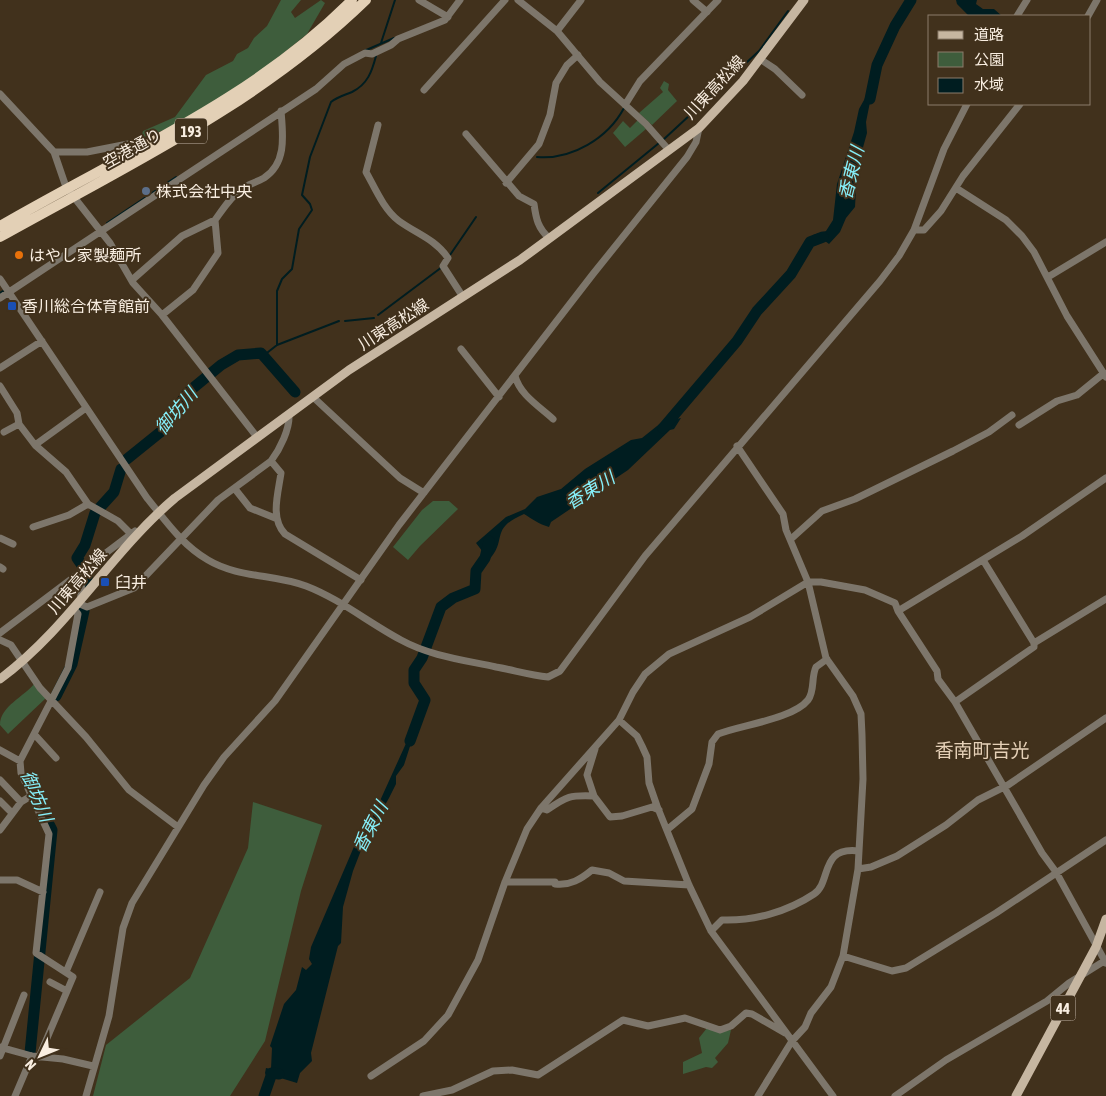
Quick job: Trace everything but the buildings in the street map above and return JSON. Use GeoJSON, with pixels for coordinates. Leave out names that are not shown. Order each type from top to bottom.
{"type":"FeatureCollection","features":[{"type":"Feature","properties":{"kind":"highway","name":"空港通り"},"geometry":{"type":"LineString","coordinates":[[0,237],[73,196],[125,170],[238,103],[317,44],[366,0]]}},
{"type":"Feature","properties":{"kind":"highway","name":"空港通り"},"geometry":{"type":"LineString","coordinates":[[0,226],[66,188],[149,145],[248,84],[311,37],[349,1]]}},
{"type":"Feature","properties":{"kind":"main road","name":"川東高松線"},"geometry":{"type":"LineString","coordinates":[[0,679],[23,660],[77,606],[158,512],[349,370],[463,297],[549,238],[698,128],[720,108],[804,0]]}},
{"type":"Feature","properties":{"kind":"main road","name":"44"},"geometry":{"type":"LineString","coordinates":[[1016,1096],[1096,947],[1106,919]]}},
{"type":"Feature","properties":{"kind":"street"},"geometry":{"type":"LineString","coordinates":[[419,0],[448,17]]}},
{"type":"Feature","properties":{"kind":"street"},"geometry":{"type":"LineString","coordinates":[[0,298],[316,89],[344,64],[365,54],[372,54],[391,45],[398,39],[448,17],[460,0]]}},
{"type":"Feature","properties":{"kind":"street"},"geometry":{"type":"LineString","coordinates":[[424,90],[506,0]]}},
{"type":"Feature","properties":{"kind":"street"},"geometry":{"type":"LineString","coordinates":[[518,0],[557,31],[600,82],[668,149]]}},
{"type":"Feature","properties":{"kind":"street"},"geometry":{"type":"LineString","coordinates":[[557,31],[581,0]]}},
{"type":"Feature","properties":{"kind":"street"},"geometry":{"type":"LineString","coordinates":[[693,0],[707,12]]}},
{"type":"Feature","properties":{"kind":"street"},"geometry":{"type":"LineString","coordinates":[[625,105],[640,81],[718,0]]}},
{"type":"Feature","properties":{"kind":"street"},"geometry":{"type":"LineString","coordinates":[[1018,15],[1027,0]]}},
{"type":"Feature","properties":{"kind":"street"},"geometry":{"type":"LineString","coordinates":[[1089,15],[1097,0]]}},
{"type":"Feature","properties":{"kind":"street"},"geometry":{"type":"LineString","coordinates":[[506,183],[538,144],[550,115],[556,83],[567,66],[578,55]]}},
{"type":"Feature","properties":{"kind":"street"},"geometry":{"type":"LineString","coordinates":[[760,58],[775,69],[802,95]]}},
{"type":"Feature","properties":{"kind":"street"},"geometry":{"type":"LineString","coordinates":[[0,94],[54,152],[66,188],[101,231],[132,280],[257,437]]}},
{"type":"Feature","properties":{"kind":"street"},"geometry":{"type":"LineString","coordinates":[[0,279],[158,512],[194,551],[221,567],[286,580],[307,587],[344,605],[403,641],[452,658],[548,677],[560,671],[622,584],[737,446],[880,281],[905,248],[914,230],[944,149],[966,105]]}},
{"type":"Feature","properties":{"kind":"street"},"geometry":{"type":"LineString","coordinates":[[914,230],[924,230],[963,176],[1019,105]]}},
{"type":"Feature","properties":{"kind":"street"},"geometry":{"type":"LineString","coordinates":[[132,280],[182,236],[215,220],[233,196],[244,187],[272,171],[280,161],[284,134],[281,111]]}},
{"type":"Feature","properties":{"kind":"street"},"geometry":{"type":"LineString","coordinates":[[378,125],[366,172],[380,198],[397,220],[440,247],[448,258],[443,266],[463,297]]}},
{"type":"Feature","properties":{"kind":"street"},"geometry":{"type":"LineString","coordinates":[[86,1096],[93,1066],[109,1016],[127,917],[140,888],[178,826],[224,757],[275,701],[424,493],[688,157],[696,142],[698,128]]}},
{"type":"Feature","properties":{"kind":"street"},"geometry":{"type":"LineString","coordinates":[[466,134],[506,183],[519,196],[534,204],[536,220],[540,230],[549,238]]}},
{"type":"Feature","properties":{"kind":"street"},"geometry":{"type":"LineString","coordinates":[[54,152],[87,152],[133,143],[149,145]]}},
{"type":"Feature","properties":{"kind":"street"},"geometry":{"type":"LineString","coordinates":[[956,188],[1006,220],[1022,236],[1034,252],[1067,316],[1105,375],[1077,395],[1056,401],[1019,425]]}},
{"type":"Feature","properties":{"kind":"street"},"geometry":{"type":"LineString","coordinates":[[162,316],[193,290],[218,253],[215,220]]}},
{"type":"Feature","properties":{"kind":"street"},"geometry":{"type":"LineString","coordinates":[[1048,277],[1106,242]]}},
{"type":"Feature","properties":{"kind":"street"},"geometry":{"type":"LineString","coordinates":[[0,368],[42,341]]}},
{"type":"Feature","properties":{"kind":"street"},"geometry":{"type":"LineString","coordinates":[[461,349],[499,397]]}},
{"type":"Feature","properties":{"kind":"street"},"geometry":{"type":"LineString","coordinates":[[515,376],[517,385],[523,392],[553,419]]}},
{"type":"Feature","properties":{"kind":"street"},"geometry":{"type":"LineString","coordinates":[[0,386],[17,413],[20,424],[35,445],[66,472],[88,504],[118,521],[132,534]]}},
{"type":"Feature","properties":{"kind":"street"},"geometry":{"type":"LineString","coordinates":[[313,397],[400,478],[424,493]]}},
{"type":"Feature","properties":{"kind":"street"},"geometry":{"type":"LineString","coordinates":[[35,445],[86,408]]}},
{"type":"Feature","properties":{"kind":"street"},"geometry":{"type":"LineString","coordinates":[[77,606],[87,607],[134,588],[218,500],[271,461],[277,452],[290,421],[289,414]]}},
{"type":"Feature","properties":{"kind":"street"},"geometry":{"type":"LineString","coordinates":[[791,539],[822,511],[855,499],[953,451],[989,432],[1012,415]]}},
{"type":"Feature","properties":{"kind":"street"},"geometry":{"type":"LineString","coordinates":[[4,432],[20,424]]}},
{"type":"Feature","properties":{"kind":"street"},"geometry":{"type":"LineString","coordinates":[[737,446],[783,514],[786,530],[808,582],[827,660],[852,696],[861,714],[863,779],[858,869],[843,956],[830,987],[811,1013],[804,1027],[792,1041],[758,1096]]}},
{"type":"Feature","properties":{"kind":"street"},"geometry":{"type":"LineString","coordinates":[[271,461],[281,474],[275,518]]}},
{"type":"Feature","properties":{"kind":"street"},"geometry":{"type":"LineString","coordinates":[[898,612],[1022,536],[1106,478]]}},
{"type":"Feature","properties":{"kind":"street"},"geometry":{"type":"LineString","coordinates":[[234,489],[250,508],[275,518],[285,534],[361,580]]}},
{"type":"Feature","properties":{"kind":"street"},"geometry":{"type":"LineString","coordinates":[[34,527],[69,515],[88,504]]}},
{"type":"Feature","properties":{"kind":"street"},"geometry":{"type":"LineString","coordinates":[[0,634],[150,519]]}},
{"type":"Feature","properties":{"kind":"street"},"geometry":{"type":"LineString","coordinates":[[0,538],[13,544]]}},
{"type":"Feature","properties":{"kind":"street"},"geometry":{"type":"LineString","coordinates":[[983,560],[1034,643]]}},
{"type":"Feature","properties":{"kind":"street"},"geometry":{"type":"LineString","coordinates":[[15,1096],[73,977],[36,954],[49,834],[21,773],[20,760],[36,736],[68,668],[78,614],[77,606],[83,572]]}},
{"type":"Feature","properties":{"kind":"street"},"geometry":{"type":"LineString","coordinates":[[371,1076],[424,1040],[448,1015],[478,960],[505,882],[527,829],[541,808],[619,720],[633,692],[645,674],[669,654],[750,618],[808,582],[821,582],[872,592],[895,603],[898,612],[937,671],[938,679],[955,702],[1042,854],[1056,872],[1106,962],[994,1034],[946,1060],[896,1096]]}},
{"type":"Feature","properties":{"kind":"street"},"geometry":{"type":"LineString","coordinates":[[955,702],[1030,652],[1034,643],[1106,599]]}},
{"type":"Feature","properties":{"kind":"street"},"geometry":{"type":"LineString","coordinates":[[0,640],[11,645],[23,660],[40,688],[86,736],[130,790],[178,826]]}},
{"type":"Feature","properties":{"kind":"street"},"geometry":{"type":"LineString","coordinates":[[668,829],[692,809],[709,764],[712,742],[718,734],[782,716],[804,704],[811,694],[816,667],[827,660]]}},
{"type":"Feature","properties":{"kind":"street"},"geometry":{"type":"LineString","coordinates":[[858,869],[885,862],[946,825],[978,800],[1004,786],[1106,718]]}},
{"type":"Feature","properties":{"kind":"street"},"geometry":{"type":"LineString","coordinates":[[619,720],[637,736],[647,757],[649,783],[689,885],[711,930],[833,1096]]}},
{"type":"Feature","properties":{"kind":"street"},"geometry":{"type":"LineString","coordinates":[[36,736],[56,758]]}},
{"type":"Feature","properties":{"kind":"street"},"geometry":{"type":"LineString","coordinates":[[597,745],[587,775],[594,796],[610,817],[622,816],[652,807],[659,810]]}},
{"type":"Feature","properties":{"kind":"street"},"geometry":{"type":"LineString","coordinates":[[0,750],[20,760]]}},
{"type":"Feature","properties":{"kind":"street"},"geometry":{"type":"LineString","coordinates":[[0,780],[21,802]]}},
{"type":"Feature","properties":{"kind":"street"},"geometry":{"type":"LineString","coordinates":[[541,808],[547,810],[571,795],[594,796]]}},
{"type":"Feature","properties":{"kind":"street"},"geometry":{"type":"LineString","coordinates":[[0,830],[21,802],[31,796]]}},
{"type":"Feature","properties":{"kind":"street"},"geometry":{"type":"LineString","coordinates":[[0,800],[12,812]]}},
{"type":"Feature","properties":{"kind":"street"},"geometry":{"type":"LineString","coordinates":[[843,956],[892,971],[899,971],[996,913],[1106,840]]}},
{"type":"Feature","properties":{"kind":"street"},"geometry":{"type":"LineString","coordinates":[[711,930],[722,920],[748,919],[768,915],[815,894],[822,884],[832,860],[844,851],[859,851]]}},
{"type":"Feature","properties":{"kind":"street"},"geometry":{"type":"LineString","coordinates":[[505,882],[527,880],[554,882],[554,884],[560,885],[571,883],[592,870],[609,873],[624,881],[689,885]]}},
{"type":"Feature","properties":{"kind":"street"},"geometry":{"type":"LineString","coordinates":[[0,880],[17,880],[42,892]]}},
{"type":"Feature","properties":{"kind":"street"},"geometry":{"type":"LineString","coordinates":[[66,972],[100,892]]}},
{"type":"Feature","properties":{"kind":"street"},"geometry":{"type":"LineString","coordinates":[[50,982],[67,991]]}},
{"type":"Feature","properties":{"kind":"street"},"geometry":{"type":"LineString","coordinates":[[24,995],[1,1051],[63,1058],[93,1066]]}},
{"type":"Feature","properties":{"kind":"street"},"geometry":{"type":"LineString","coordinates":[[423,1096],[452,1093],[493,1071],[512,1070],[532,1075],[544,1073],[623,1020],[648,1026],[684,1018],[720,1030],[731,1026],[746,1013],[752,1014],[787,1034]]}},
{"type":"Feature","properties":{"kind":"green space"},"geometry":{"type":"Polygon","coordinates":[[[281,0],[301,0],[291,12],[295,18],[321,0],[325,3],[307,34],[264,69],[176,126],[141,138],[143,131],[175,117],[206,75],[233,61],[237,54],[248,48],[254,38],[267,26],[281,0]]]}},
{"type":"Feature","properties":{"kind":"green space"},"geometry":{"type":"Polygon","coordinates":[[[664,81],[669,84],[668,90],[677,101],[652,125],[639,113],[663,92],[660,88],[664,81]]]}},
{"type":"Feature","properties":{"kind":"green space"},"geometry":{"type":"Polygon","coordinates":[[[638,120],[646,129],[625,147],[613,133],[623,121],[630,128],[638,120]]]}},
{"type":"Feature","properties":{"kind":"green space"},"geometry":{"type":"Polygon","coordinates":[[[433,501],[449,501],[458,509],[408,560],[393,547],[422,510],[433,501]]]}},
{"type":"Feature","properties":{"kind":"green space"},"geometry":{"type":"Polygon","coordinates":[[[35,683],[46,698],[8,734],[0,725],[4,712],[35,683]]]}},
{"type":"Feature","properties":{"kind":"green space"},"geometry":{"type":"Polygon","coordinates":[[[253,802],[322,825],[301,891],[265,1041],[230,1096],[93,1096],[106,1045],[190,978],[248,848],[253,802]]]}},
{"type":"Feature","properties":{"kind":"green space"},"geometry":{"type":"Polygon","coordinates":[[[707,1028],[723,1031],[731,1030],[728,1043],[715,1058],[718,1062],[712,1068],[706,1067],[683,1074],[683,1062],[702,1053],[699,1038],[707,1028]]]}},
{"type":"Feature","properties":{"kind":"water"},"geometry":{"type":"Polygon","coordinates":[[[956,0],[977,0],[976,4],[983,9],[994,9],[1001,15],[968,15],[957,4],[956,0]]]}},
{"type":"Feature","properties":{"kind":"water"},"geometry":{"type":"Polygon","coordinates":[[[874,82],[866,122],[867,133],[857,169],[855,207],[846,218],[840,232],[829,244],[821,238],[812,243],[807,241],[813,235],[826,231],[833,220],[837,184],[854,132],[859,109],[874,82]]]}},
{"type":"Feature","properties":{"kind":"water"},"geometry":{"type":"Polygon","coordinates":[[[674,417],[676,419],[681,418],[674,429],[670,430],[628,470],[551,522],[549,527],[524,514],[513,519],[506,525],[500,535],[495,553],[489,560],[476,543],[506,517],[525,509],[537,497],[561,489],[585,469],[631,440],[642,438],[667,418],[674,417]]]}},
{"type":"Feature","properties":{"kind":"water"},"geometry":{"type":"Polygon","coordinates":[[[420,727],[412,740],[404,765],[396,776],[396,784],[365,840],[353,871],[343,907],[341,943],[338,946],[311,1053],[312,1061],[300,1073],[297,1083],[274,1076],[268,1081],[265,1073],[266,1068],[271,1069],[272,1048],[270,1046],[284,1004],[296,990],[302,967],[306,970],[312,964],[309,959],[311,947],[359,835],[374,814],[413,728],[420,727]]]}},
{"type":"Feature","properties":{"kind":"waterway"},"geometry":{"type":"LineString","coordinates":[[381,43],[395,0]]}},
{"type":"Feature","properties":{"kind":"waterway","name":"香東川"},"geometry":{"type":"LineString","coordinates":[[870,99],[877,65],[895,26],[911,0]]}},
{"type":"Feature","properties":{"kind":"waterway"},"geometry":{"type":"LineString","coordinates":[[663,140],[759,51],[788,11]]}},
{"type":"Feature","properties":{"kind":"waterway"},"geometry":{"type":"LineString","coordinates":[[364,51],[394,38]]}},
{"type":"Feature","properties":{"kind":"waterway"},"geometry":{"type":"LineString","coordinates":[[263,356],[277,345],[277,291],[282,279],[292,269],[299,229],[312,210],[310,204],[302,195],[310,157],[331,102],[338,97],[352,92],[366,81],[376,56]]}},
{"type":"Feature","properties":{"kind":"waterway"},"geometry":{"type":"LineString","coordinates":[[537,157],[563,155],[588,145],[609,129],[624,108]]}},
{"type":"Feature","properties":{"kind":"waterway"},"geometry":{"type":"LineString","coordinates":[[598,193],[659,143]]}},
{"type":"Feature","properties":{"kind":"waterway"},"geometry":{"type":"LineString","coordinates":[[107,223],[176,177]]}},
{"type":"Feature","properties":{"kind":"waterway"},"geometry":{"type":"LineString","coordinates":[[450,255],[476,217]]}},
{"type":"Feature","properties":{"kind":"waterway","name":"香東川"},"geometry":{"type":"LineString","coordinates":[[663,428],[737,341],[757,311],[791,274],[810,242],[823,237]]}},
{"type":"Feature","properties":{"kind":"waterway"},"geometry":{"type":"LineString","coordinates":[[378,315],[442,267]]}},
{"type":"Feature","properties":{"kind":"waterway"},"geometry":{"type":"LineString","coordinates":[[345,321],[374,318]]}},
{"type":"Feature","properties":{"kind":"waterway"},"geometry":{"type":"LineString","coordinates":[[277,345],[339,321]]}},
{"type":"Feature","properties":{"kind":"waterway","name":"御坊川"},"geometry":{"type":"LineString","coordinates":[[127,459],[163,430],[187,393],[221,365],[238,355],[261,353],[295,392]]}},
{"type":"Feature","properties":{"kind":"waterway","name":"御坊川"},"geometry":{"type":"LineString","coordinates":[[84,568],[77,558],[85,545],[95,513],[114,492],[121,469]]}},
{"type":"Feature","properties":{"kind":"waterway","name":"香東川"},"geometry":{"type":"LineString","coordinates":[[410,741],[425,700],[414,683],[414,670],[422,658],[441,607],[453,598],[475,589],[476,571],[485,558],[489,541]]}},
{"type":"Feature","properties":{"kind":"waterway","name":"御坊川"},"geometry":{"type":"LineString","coordinates":[[87,572],[87,584]]}},
{"type":"Feature","properties":{"kind":"waterway","name":"御坊川"},"geometry":{"type":"LineString","coordinates":[[56,696],[72,664],[84,611]]}},
{"type":"Feature","properties":{"kind":"waterway","name":"御坊川"},"geometry":{"type":"LineString","coordinates":[[27,781],[52,830],[30,1053]]}},
{"type":"Feature","properties":{"kind":"waterway","name":"香東川"},"geometry":{"type":"LineString","coordinates":[[264,1096],[272,1073],[279,1074]]}},
{"type":"Feature","properties":{"kind":"place","name":"株式会社中央"},"geometry":{"type":"Point","coordinates":[146,191]}},
{"type":"Feature","properties":{"kind":"place","name":"はやし家製麺所"},"geometry":{"type":"Point","coordinates":[19,255]}},
{"type":"Feature","properties":{"kind":"place","name":"香川総合体育館前"},"geometry":{"type":"Point","coordinates":[12,306]}},
{"type":"Feature","properties":{"kind":"place","name":"臼井"},"geometry":{"type":"Point","coordinates":[105,582]}},
{"type":"Feature","properties":{"kind":"district","name":"香南町吉光"},"geometry":{"type":"Point","coordinates":[982,750]}}]}
